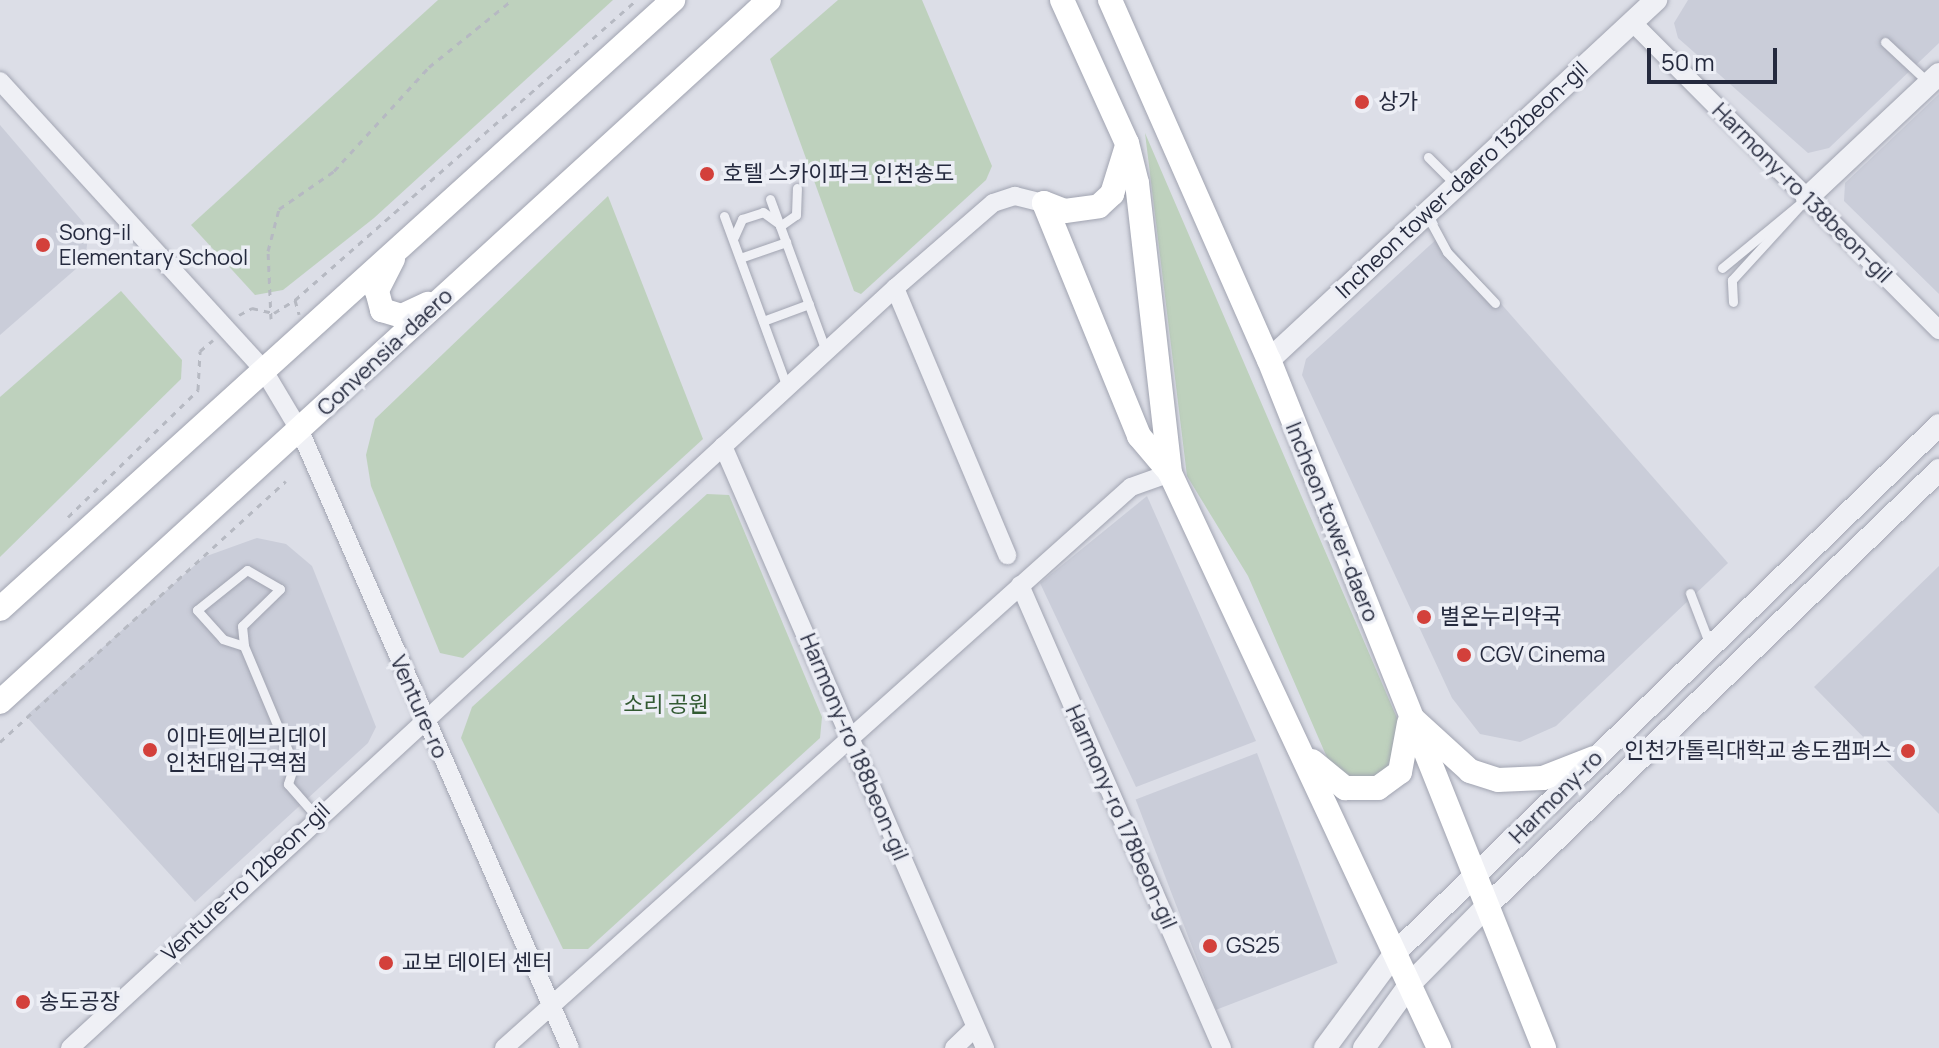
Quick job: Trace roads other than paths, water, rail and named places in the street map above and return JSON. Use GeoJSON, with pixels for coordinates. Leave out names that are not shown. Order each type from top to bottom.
{"type":"FeatureCollection","features":[{"type":"Feature","properties":{"kind":"main road"},"geometry":{"type":"LineString","coordinates":[[0,609],[673,0]]}},
{"type":"Feature","properties":{"kind":"main road","name":"Convensia-daero"},"geometry":{"type":"LineString","coordinates":[[0,702],[769,0]]}},
{"type":"Feature","properties":{"kind":"main road"},"geometry":{"type":"LineString","coordinates":[[1062,0],[1127,143],[1170,473]]}},
{"type":"Feature","properties":{"kind":"main road","name":"Incheon tower-daero"},"geometry":{"type":"LineString","coordinates":[[1110,0],[1269,360],[1473,879],[1544,1048]]}},
{"type":"Feature","properties":{"kind":"main road"},"geometry":{"type":"LineString","coordinates":[[1062,243],[1067,219],[1112,194],[1127,143]]}},
{"type":"Feature","properties":{"kind":"main road"},"geometry":{"type":"LineString","coordinates":[[1044,203],[1079,211]]}},
{"type":"Feature","properties":{"kind":"main road"},"geometry":{"type":"LineString","coordinates":[[1044,203],[1139,436],[1170,473],[1439,1048]]}},
{"type":"Feature","properties":{"kind":"main road"},"geometry":{"type":"LineString","coordinates":[[403,243],[382,276],[382,310],[402,316],[450,291]]}},
{"type":"Feature","properties":{"kind":"main road"},"geometry":{"type":"LineString","coordinates":[[1291,729],[1332,781],[1378,788],[1407,757],[1407,710]]}},
{"type":"Feature","properties":{"kind":"main road"},"geometry":{"type":"LineString","coordinates":[[1407,710],[1470,771],[1498,780],[1543,778],[1594,758]]}},
{"type":"Feature","properties":{"kind":"street","name":"Incheon tower-daero 132beon-gil"},"geometry":{"type":"LineString","coordinates":[[1269,360],[1656,0]]}},
{"type":"Feature","properties":{"kind":"street","name":"Harmony-ro 138beon-gil"},"geometry":{"type":"LineString","coordinates":[[1632,22],[1939,330]]}},
{"type":"Feature","properties":{"kind":"street"},"geometry":{"type":"LineString","coordinates":[[1807,198],[1934,79]]}},
{"type":"Feature","properties":{"kind":"street","name":"Venture-ro"},"geometry":{"type":"LineString","coordinates":[[0,81],[263,369],[300,431],[570,1048]]}},
{"type":"Feature","properties":{"kind":"street","name":"Venture-ro 12beon-gil"},"geometry":{"type":"LineString","coordinates":[[70,1048],[423,716],[895,288],[993,203],[1015,196],[1044,203]]}},
{"type":"Feature","properties":{"kind":"street"},"geometry":{"type":"LineString","coordinates":[[895,288],[1007,555]]}},
{"type":"Feature","properties":{"kind":"street","name":"Harmony-ro"},"geometry":{"type":"LineString","coordinates":[[1325,1048],[1395,953],[1939,425]]}},
{"type":"Feature","properties":{"kind":"street","name":"Harmony-ro 188beon-gil"},"geometry":{"type":"LineString","coordinates":[[723,446],[985,1048]]}},
{"type":"Feature","properties":{"kind":"street","name":"Harmony-ro"},"geometry":{"type":"LineString","coordinates":[[1364,1048],[1410,984],[1485,908],[1939,470]]}},
{"type":"Feature","properties":{"kind":"street"},"geometry":{"type":"LineString","coordinates":[[504,1048],[1131,487],[1170,473]]}},
{"type":"Feature","properties":{"kind":"street","name":"Harmony-ro 178beon-gil"},"geometry":{"type":"LineString","coordinates":[[1020,585],[1222,1048]]}},
{"type":"Feature","properties":{"kind":"street"},"geometry":{"type":"LineString","coordinates":[[954,1048],[975,1028]]}},
{"type":"Feature","properties":{"kind":"lane"},"geometry":{"type":"LineString","coordinates":[[1885,42],[1934,79]]}},
{"type":"Feature","properties":{"kind":"lane"},"geometry":{"type":"LineString","coordinates":[[1428,157],[1457,186]]}},
{"type":"Feature","properties":{"kind":"lane"},"geometry":{"type":"LineString","coordinates":[[738,253],[783,233],[796,215],[797,188]]}},
{"type":"Feature","properties":{"kind":"lane"},"geometry":{"type":"LineString","coordinates":[[1722,268],[1807,198]]}},
{"type":"Feature","properties":{"kind":"lane"},"geometry":{"type":"LineString","coordinates":[[1733,302],[1732,280],[1807,198]]}},
{"type":"Feature","properties":{"kind":"lane"},"geometry":{"type":"LineString","coordinates":[[770,199],[826,351]]}},
{"type":"Feature","properties":{"kind":"lane"},"geometry":{"type":"LineString","coordinates":[[738,253],[736,225],[760,212],[783,233]]}},
{"type":"Feature","properties":{"kind":"lane"},"geometry":{"type":"LineString","coordinates":[[1426,214],[1447,252],[1495,303]]}},
{"type":"Feature","properties":{"kind":"lane"},"geometry":{"type":"LineString","coordinates":[[724,216],[787,387]]}},
{"type":"Feature","properties":{"kind":"lane"},"geometry":{"type":"LineString","coordinates":[[763,321],[809,304]]}},
{"type":"Feature","properties":{"kind":"lane"},"geometry":{"type":"LineString","coordinates":[[244,646],[223,639],[197,610],[247,570],[280,589],[242,626],[244,646],[294,765],[288,784],[316,816]]}},
{"type":"Feature","properties":{"kind":"lane"},"geometry":{"type":"LineString","coordinates":[[1690,593],[1711,645]]}},
{"type":"Feature","properties":{"kind":"place","name":"상가"},"geometry":{"type":"Point","coordinates":[1362,102]}},
{"type":"Feature","properties":{"kind":"place","name":"호텔 스카이파크 인천송도"},"geometry":{"type":"Point","coordinates":[707,174]}},
{"type":"Feature","properties":{"kind":"place","name":"Song-il Elementary School"},"geometry":{"type":"Point","coordinates":[43,245]}},
{"type":"Feature","properties":{"kind":"place","name":"별온누리약국"},"geometry":{"type":"Point","coordinates":[1424,617]}},
{"type":"Feature","properties":{"kind":"place","name":"CGV Cinema"},"geometry":{"type":"Point","coordinates":[1464,655]}},
{"type":"Feature","properties":{"kind":"place","name":"이마트에브리데이 인천대입구역점"},"geometry":{"type":"Point","coordinates":[150,750]}},
{"type":"Feature","properties":{"kind":"place","name":"인천가톨릭대학교 송도캠퍼스"},"geometry":{"type":"Point","coordinates":[1908,751]}},
{"type":"Feature","properties":{"kind":"place","name":"GS25"},"geometry":{"type":"Point","coordinates":[1210,946]}},
{"type":"Feature","properties":{"kind":"place","name":"교보 데이터 센터"},"geometry":{"type":"Point","coordinates":[386,963]}},
{"type":"Feature","properties":{"kind":"place","name":"송도공장"},"geometry":{"type":"Point","coordinates":[23,1002]}},
{"type":"Feature","properties":{"kind":"park label","name":"소리 공원"},"geometry":{"type":"Point","coordinates":[666,705]}}]}
